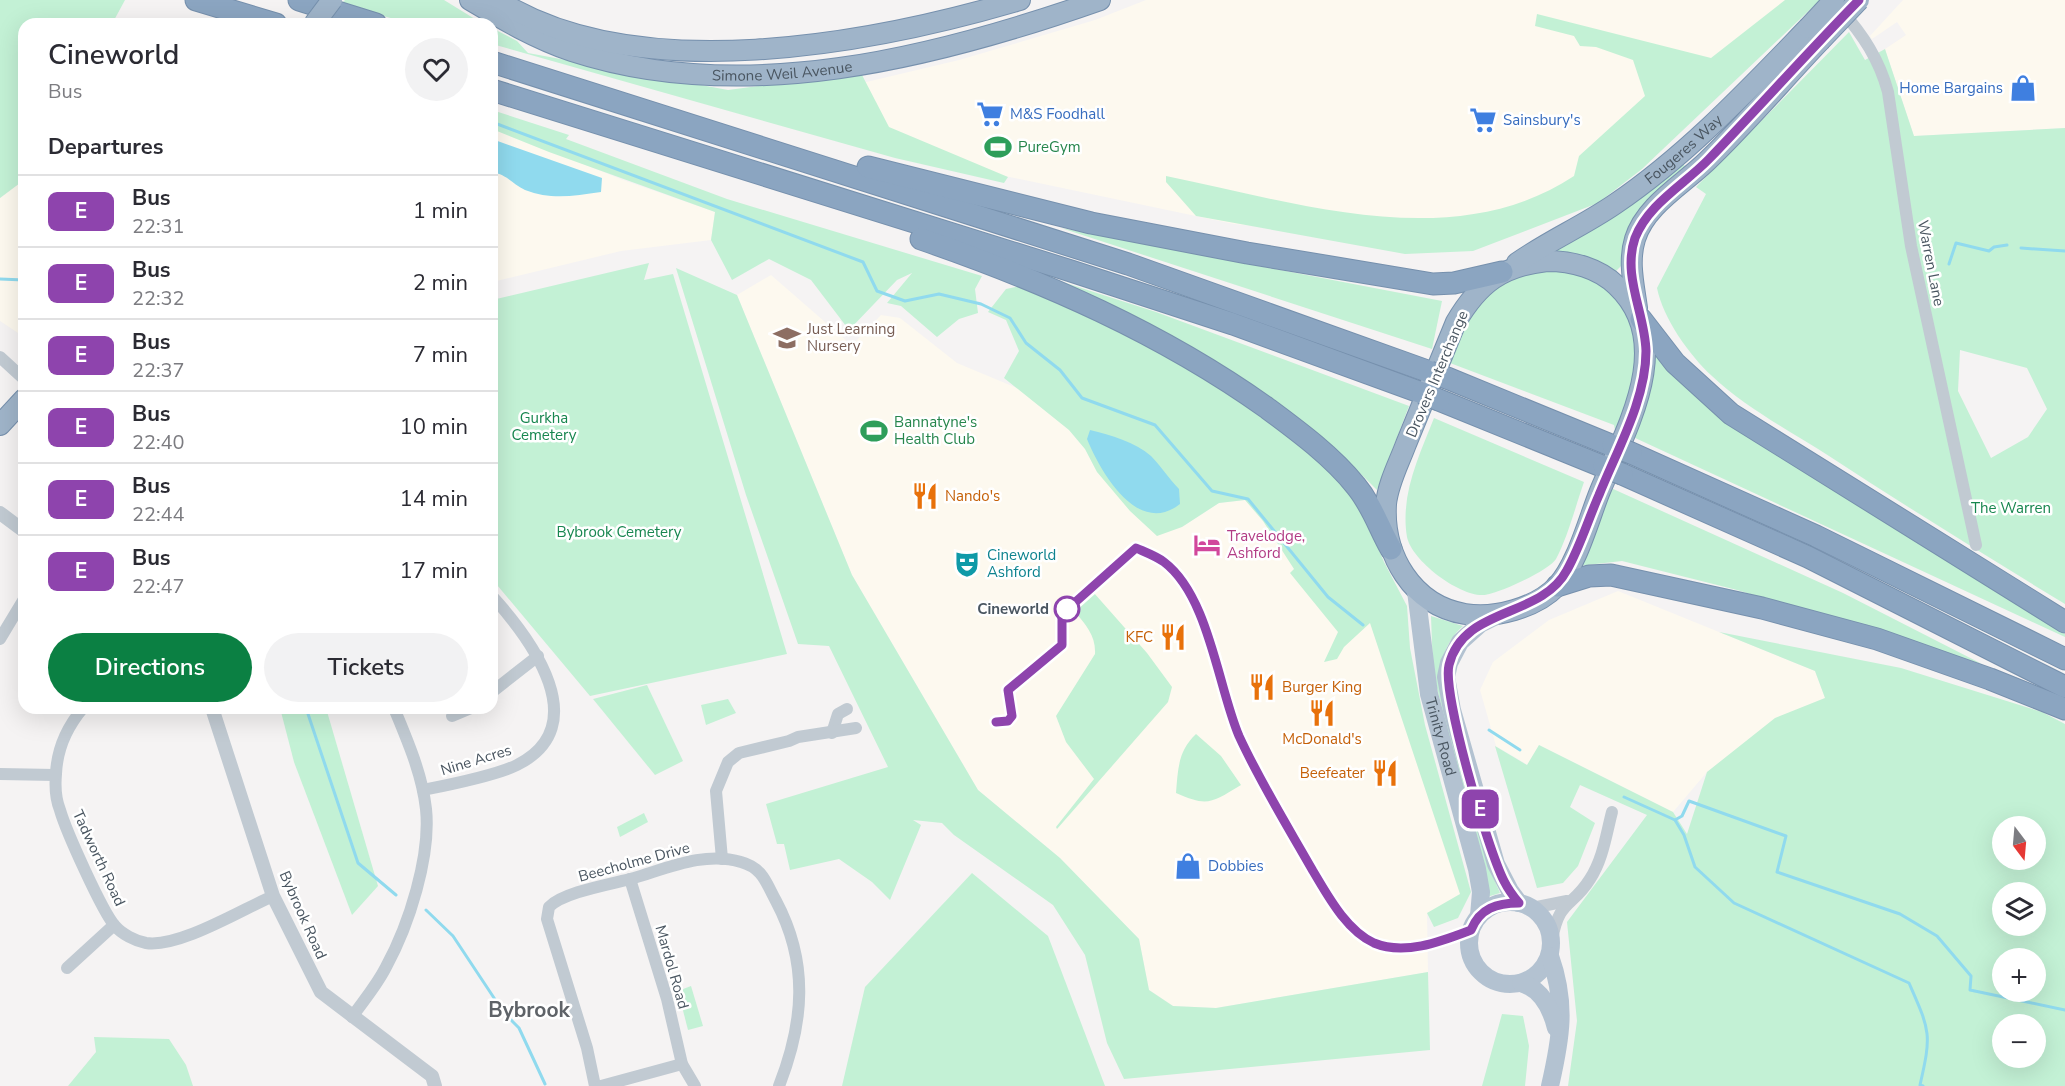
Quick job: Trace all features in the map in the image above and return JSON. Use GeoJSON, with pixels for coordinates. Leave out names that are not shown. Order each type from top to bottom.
{"type":"FeatureCollection","features":[{"type":"Feature","properties":{"kind":"highway"},"geometry":{"type":"LineString","coordinates":[[196,0],[256,18]]}},
{"type":"Feature","properties":{"kind":"highway"},"geometry":{"type":"LineString","coordinates":[[299,0],[357,18]]}},
{"type":"Feature","properties":{"kind":"highway"},"geometry":{"type":"LineString","coordinates":[[318,18],[332,0]]}},
{"type":"Feature","properties":{"kind":"highway","name":"Simone Weil Avenue"},"geometry":{"type":"LineString","coordinates":[[470,0],[530,34],[580,53],[638,68],[723,74],[775,73],[880,61],[960,43],[1100,0]]}},
{"type":"Feature","properties":{"kind":"highway","name":"Simone Weil Avenue"},"geometry":{"type":"LineString","coordinates":[[497,0],[546,26],[580,36],[657,49],[724,51],[869,35],[927,24],[1020,0]]}},
{"type":"Feature","properties":{"kind":"highway","name":"Fougeres Way"},"geometry":{"type":"LineString","coordinates":[[1639,315],[1631,271],[1635,238],[1644,222],[1662,200],[1706,161],[1814,35],[1833,0]]}},
{"type":"Feature","properties":{"kind":"highway","name":"Fougeres Way"},"geometry":{"type":"LineString","coordinates":[[1505,270],[1540,247],[1616,204],[1674,160],[1814,35],[1859,0]]}},
{"type":"Feature","properties":{"kind":"highway"},"geometry":{"type":"LineString","coordinates":[[498,64],[1128,264],[1439,375],[1622,449],[1816,536],[2065,659]]}},
{"type":"Feature","properties":{"kind":"highway"},"geometry":{"type":"LineString","coordinates":[[498,92],[1071,271],[1222,321],[1430,396],[1613,471],[1808,557],[2065,687]]}},
{"type":"Feature","properties":{"kind":"highway"},"geometry":{"type":"LineString","coordinates":[[808,161],[852,163],[1090,223],[1247,254],[1433,284],[1547,261],[1565,261],[1587,267],[1610,279],[1675,363],[1731,414],[2065,622]]}},
{"type":"Feature","properties":{"kind":"highway"},"geometry":{"type":"LineString","coordinates":[[785,183],[824,206],[970,256],[1120,319],[1186,355],[1242,390],[1316,446],[1360,490],[1391,549]]}},
{"type":"Feature","properties":{"kind":"highway","name":"Drovers Interchange"},"geometry":{"type":"LineString","coordinates":[[1505,270],[1467,304],[1456,322],[1389,488],[1386,504],[1391,549],[1416,591],[1429,601],[1461,614],[1500,614],[1531,602],[1557,586],[1574,555],[1638,400],[1646,349],[1639,315]]}},
{"type":"Feature","properties":{"kind":"highway"},"geometry":{"type":"LineString","coordinates":[[0,414],[18,394]]}},
{"type":"Feature","properties":{"kind":"highway"},"geometry":{"type":"LineString","coordinates":[[0,425],[18,406]]}},
{"type":"Feature","properties":{"kind":"highway"},"geometry":{"type":"LineString","coordinates":[[1557,586],[1589,576],[1611,575],[1762,608],[1877,639],[1990,679],[2065,710]]}},
{"type":"Feature","properties":{"kind":"main road","name":"Trinity Road"},"geometry":{"type":"LineString","coordinates":[[1416,591],[1429,694],[1477,869],[1481,892],[1479,916],[1471,930],[1469,944],[1476,967],[1496,982],[1521,983],[1530,986],[1545,1000],[1553,1016],[1559,1044]]}},
{"type":"Feature","properties":{"kind":"main road","name":"Trinity Road"},"geometry":{"type":"LineString","coordinates":[[1500,614],[1480,624],[1460,642],[1449,663],[1446,677],[1452,710],[1496,864],[1510,891],[1547,924],[1562,1020],[1550,1086]]}},
{"type":"Feature","properties":{"kind":"main road"},"geometry":{"type":"LineString","coordinates":[[1479,916],[1491,907],[1502,903],[1526,905]]}},
{"type":"Feature","properties":{"kind":"main road"},"geometry":{"type":"LineString","coordinates":[[1521,983],[1542,970],[1550,948]]}},
{"type":"Feature","properties":{"kind":"street","name":"Warren Lane"},"geometry":{"type":"LineString","coordinates":[[1833,0],[1869,45],[1883,72],[1911,246],[1976,545]]}},
{"type":"Feature","properties":{"kind":"street"},"geometry":{"type":"LineString","coordinates":[[0,357],[18,374]]}},
{"type":"Feature","properties":{"kind":"street"},"geometry":{"type":"LineString","coordinates":[[0,513],[18,526]]}},
{"type":"Feature","properties":{"kind":"street","name":"Nine Acres"},"geometry":{"type":"LineString","coordinates":[[423,790],[504,770],[528,758],[543,745],[555,720],[556,709],[538,656],[498,608]]}},
{"type":"Feature","properties":{"kind":"street"},"geometry":{"type":"LineString","coordinates":[[0,639],[18,609]]}},
{"type":"Feature","properties":{"kind":"street"},"geometry":{"type":"LineString","coordinates":[[498,687],[538,656]]}},
{"type":"Feature","properties":{"kind":"street"},"geometry":{"type":"LineString","coordinates":[[832,733],[838,714],[848,709]]}},
{"type":"Feature","properties":{"kind":"street","name":"Tadworth Road"},"geometry":{"type":"LineString","coordinates":[[79,714],[65,734],[56,775],[62,817],[114,925],[136,940],[147,943],[170,942],[273,896]]}},
{"type":"Feature","properties":{"kind":"street","name":"Bybrook Road"},"geometry":{"type":"LineString","coordinates":[[214,714],[273,896],[321,992],[432,1076],[435,1086]]}},
{"type":"Feature","properties":{"kind":"street","name":"Nine Acres"},"geometry":{"type":"LineString","coordinates":[[352,1017],[386,969],[397,945],[414,896],[427,832],[423,790],[412,753],[396,714]]}},
{"type":"Feature","properties":{"kind":"street"},"geometry":{"type":"LineString","coordinates":[[452,716],[457,714]]}},
{"type":"Feature","properties":{"kind":"street"},"geometry":{"type":"LineString","coordinates":[[722,859],[716,791],[728,762],[739,753],[789,741],[798,736],[856,728]]}},
{"type":"Feature","properties":{"kind":"street"},"geometry":{"type":"LineString","coordinates":[[0,774],[56,775]]}},
{"type":"Feature","properties":{"kind":"street"},"geometry":{"type":"LineString","coordinates":[[1550,948],[1555,919],[1567,901],[1580,892],[1597,867],[1612,812]]}},
{"type":"Feature","properties":{"kind":"street","name":"Beecholme Drive"},"geometry":{"type":"LineString","coordinates":[[595,1086],[588,1048],[548,919],[549,907],[564,896],[688,861],[722,859],[742,862],[763,873],[792,934],[800,971],[796,1024],[794,1045],[779,1086]]}},
{"type":"Feature","properties":{"kind":"street","name":"Mardol Road"},"geometry":{"type":"LineString","coordinates":[[630,879],[667,999],[682,1064],[695,1086]]}},
{"type":"Feature","properties":{"kind":"street"},"geometry":{"type":"LineString","coordinates":[[1526,905],[1567,901]]}},
{"type":"Feature","properties":{"kind":"street"},"geometry":{"type":"LineString","coordinates":[[67,969],[114,925]]}},
{"type":"Feature","properties":{"kind":"street"},"geometry":{"type":"LineString","coordinates":[[601,1086],[682,1064]]}},
{"type":"Feature","properties":{"kind":"shaded area"},"geometry":{"type":"Polygon","coordinates":[[[1146,0],[1788,0],[1570,201],[1439,244],[1234,224],[876,149],[858,84],[959,60],[1095,20],[1146,0]]]}},
{"type":"Feature","properties":{"kind":"shaded area"},"geometry":{"type":"Polygon","coordinates":[[[1903,0],[2065,0],[2065,128],[1914,136],[1885,49],[1906,35],[1897,22],[1872,39],[1870,36],[1903,0]]]}},
{"type":"Feature","properties":{"kind":"shaded area"},"geometry":{"type":"Polygon","coordinates":[[[498,129],[623,180],[715,212],[711,240],[621,251],[498,281],[498,129]]]}},
{"type":"Feature","properties":{"kind":"shaded area"},"geometry":{"type":"Polygon","coordinates":[[[18,184],[18,333],[0,321],[0,198],[18,184]]]}},
{"type":"Feature","properties":{"kind":"shaded area"},"geometry":{"type":"Polygon","coordinates":[[[771,275],[848,342],[855,342],[881,315],[900,318],[957,363],[1019,389],[1069,430],[1085,449],[1097,472],[1182,527],[1219,503],[1245,500],[1301,565],[1370,622],[1461,895],[1427,914],[1428,972],[1216,1008],[1173,1006],[1149,990],[1139,939],[1060,858],[978,790],[852,575],[737,295],[771,275]]]}},
{"type":"Feature","properties":{"kind":"shaded area"},"geometry":{"type":"Polygon","coordinates":[[[1618,591],[1815,671],[1825,698],[1775,719],[1707,772],[1673,812],[1539,745],[1528,765],[1496,746],[1480,690],[1493,662],[1549,620],[1618,591]]]}},
{"type":"Feature","properties":{"kind":"green space"},"geometry":{"type":"Polygon","coordinates":[[[0,0],[125,0],[115,18],[18,18],[18,184],[0,198],[0,0]]]}},
{"type":"Feature","properties":{"kind":"green space"},"geometry":{"type":"Polygon","coordinates":[[[345,0],[444,0],[473,18],[391,18],[340,5],[345,0]]]}},
{"type":"Feature","properties":{"kind":"green space"},"geometry":{"type":"Polygon","coordinates":[[[1785,0],[1820,0],[1642,169],[1598,203],[1473,251],[1405,254],[1196,216],[1166,182],[1166,176],[1320,209],[1373,216],[1426,218],[1477,213],[1527,200],[1574,176],[1579,156],[1645,96],[1633,60],[1596,47],[1580,46],[1574,36],[1535,26],[1537,14],[1711,58],[1785,0]]]}},
{"type":"Feature","properties":{"kind":"green space"},"geometry":{"type":"Polygon","coordinates":[[[498,31],[517,41],[528,53],[728,90],[850,74],[862,75],[889,127],[1008,177],[1004,183],[895,158],[498,46],[498,31]]]}},
{"type":"Feature","properties":{"kind":"green space","name":"The Warren"},"geometry":{"type":"Polygon","coordinates":[[[1849,32],[1865,60],[1885,49],[1914,136],[2065,128],[2065,604],[1754,409],[1725,388],[1695,358],[1671,323],[1657,288],[1706,194],[1696,187],[1849,32]],[[1960,350],[1958,391],[1991,458],[2028,437],[2047,409],[2027,368],[1960,350]]]}},
{"type":"Feature","properties":{"kind":"green space"},"geometry":{"type":"Polygon","coordinates":[[[498,112],[569,135],[566,139],[727,199],[982,276],[975,289],[978,313],[959,319],[937,337],[901,306],[887,303],[912,273],[897,280],[849,330],[811,280],[769,259],[732,280],[711,240],[715,212],[498,131],[498,112]]]}},
{"type":"Feature","properties":{"kind":"green space"},"geometry":{"type":"Polygon","coordinates":[[[1682,163],[1685,166],[1640,208],[1627,233],[1621,266],[1614,273],[1544,253],[1682,163]]]}},
{"type":"Feature","properties":{"kind":"green space"},"geometry":{"type":"Polygon","coordinates":[[[1061,228],[1442,301],[1432,349],[1061,228]]]}},
{"type":"Feature","properties":{"kind":"green space","name":"Bybrook Cemetery"},"geometry":{"type":"Polygon","coordinates":[[[649,263],[644,280],[673,274],[787,654],[590,696],[498,586],[498,299],[649,263]]]}},
{"type":"Feature","properties":{"kind":"green space"},"geometry":{"type":"Polygon","coordinates":[[[676,268],[737,295],[852,575],[978,790],[1060,858],[1139,939],[1149,990],[1173,1006],[1216,1008],[1428,972],[1430,1050],[1124,1079],[1107,1043],[1085,955],[1053,905],[954,835],[942,823],[913,820],[921,825],[890,900],[872,882],[839,859],[790,870],[784,844],[777,844],[766,804],[888,767],[829,646],[798,644],[746,495],[676,268]]]}},
{"type":"Feature","properties":{"kind":"green space"},"geometry":{"type":"Polygon","coordinates":[[[1546,268],[1583,274],[1594,280],[1614,298],[1630,321],[1638,346],[1638,359],[1635,377],[1615,430],[1614,425],[1450,363],[1464,327],[1486,296],[1510,278],[1546,268]]]}},
{"type":"Feature","properties":{"kind":"green space"},"geometry":{"type":"Polygon","coordinates":[[[1041,275],[1156,312],[1409,406],[1377,490],[1341,456],[1302,425],[1218,370],[1041,275]]]}},
{"type":"Feature","properties":{"kind":"green space"},"geometry":{"type":"Polygon","coordinates":[[[1026,285],[1115,325],[1240,399],[1300,444],[1342,481],[1361,506],[1384,562],[1407,606],[1410,648],[1425,725],[1471,892],[1458,918],[1434,927],[1427,913],[1460,894],[1370,623],[1344,647],[1337,659],[1324,662],[1338,632],[1290,573],[1294,569],[1263,521],[1245,500],[1219,503],[1182,527],[1157,536],[1130,511],[1097,472],[1085,449],[1069,430],[1004,378],[1019,351],[1006,320],[988,312],[1006,289],[1026,285]]]}},
{"type":"Feature","properties":{"kind":"green space"},"geometry":{"type":"Polygon","coordinates":[[[1659,353],[1695,396],[2065,634],[2065,637],[1633,437],[1652,379],[1654,357],[1659,353]]]}},
{"type":"Feature","properties":{"kind":"green space"},"geometry":{"type":"Polygon","coordinates":[[[1434,418],[1584,482],[1564,542],[1552,564],[1522,581],[1483,595],[1462,590],[1450,583],[1427,566],[1418,556],[1407,537],[1406,506],[1412,476],[1434,418]]]}},
{"type":"Feature","properties":{"kind":"green space"},"geometry":{"type":"Polygon","coordinates":[[[1611,488],[1843,593],[1982,664],[1737,590],[1622,561],[1578,566],[1611,488]]]}},
{"type":"Feature","properties":{"kind":"green space"},"geometry":{"type":"Polygon","coordinates":[[[1094,593],[1147,653],[1172,687],[1168,702],[1057,829],[1056,827],[1094,779],[1066,742],[1056,716],[1095,654],[1092,636],[1075,612],[1094,593]]]}},
{"type":"Feature","properties":{"kind":"green space"},"geometry":{"type":"Polygon","coordinates":[[[1431,616],[1463,626],[1452,638],[1445,652],[1439,683],[1491,872],[1500,893],[1487,897],[1433,671],[1431,616]]]}},
{"type":"Feature","properties":{"kind":"green space"},"geometry":{"type":"Polygon","coordinates":[[[1719,632],[1901,668],[2042,712],[2065,724],[2065,1086],[1568,1086],[1577,1021],[1567,922],[1647,815],[1580,785],[1570,807],[1595,823],[1578,866],[1563,883],[1537,888],[1495,746],[1527,765],[1539,745],[1673,812],[1687,834],[1707,772],[1775,718],[1825,698],[1815,671],[1719,632]]]}},
{"type":"Feature","properties":{"kind":"green space"},"geometry":{"type":"Polygon","coordinates":[[[647,685],[683,761],[655,775],[593,699],[647,685]]]}},
{"type":"Feature","properties":{"kind":"green space"},"geometry":{"type":"Polygon","coordinates":[[[728,699],[736,713],[706,725],[701,705],[728,699]]]}},
{"type":"Feature","properties":{"kind":"green space"},"geometry":{"type":"Polygon","coordinates":[[[282,714],[328,714],[378,886],[352,915],[294,762],[282,714]]]}},
{"type":"Feature","properties":{"kind":"green space"},"geometry":{"type":"Polygon","coordinates":[[[1196,734],[1221,756],[1241,785],[1209,801],[1195,800],[1176,793],[1178,768],[1182,754],[1196,734]]]}},
{"type":"Feature","properties":{"kind":"green space"},"geometry":{"type":"Polygon","coordinates":[[[644,813],[648,822],[620,837],[617,827],[644,813]]]}},
{"type":"Feature","properties":{"kind":"green space"},"geometry":{"type":"Polygon","coordinates":[[[972,873],[1048,936],[1105,1086],[842,1086],[865,987],[972,873]]]}},
{"type":"Feature","properties":{"kind":"green space"},"geometry":{"type":"Polygon","coordinates":[[[691,986],[703,1026],[688,1030],[678,991],[691,986]]]}},
{"type":"Feature","properties":{"kind":"green space"},"geometry":{"type":"Polygon","coordinates":[[[1502,1014],[1523,1016],[1529,1046],[1525,1086],[1482,1086],[1502,1014]]]}},
{"type":"Feature","properties":{"kind":"green space"},"geometry":{"type":"Polygon","coordinates":[[[94,1037],[169,1039],[186,1065],[193,1086],[68,1086],[96,1052],[94,1037]]]}},
{"type":"Feature","properties":{"kind":"water"},"geometry":{"type":"Polygon","coordinates":[[[498,141],[602,178],[601,192],[572,196],[544,195],[525,190],[498,174],[498,141]]]}},
{"type":"Feature","properties":{"kind":"water"},"geometry":{"type":"Polygon","coordinates":[[[1090,430],[1130,443],[1145,451],[1179,489],[1180,504],[1165,512],[1150,513],[1136,507],[1123,497],[1093,453],[1087,439],[1090,430]]]}},
{"type":"Feature","properties":{"kind":"waterway"},"geometry":{"type":"LineString","coordinates":[[498,124],[863,262],[877,291],[905,301],[939,294],[981,304],[1010,318],[1026,343],[1060,370],[1082,398],[1155,425],[1212,491],[1248,499],[1328,597],[1363,625]]}},
{"type":"Feature","properties":{"kind":"waterway"},"geometry":{"type":"LineString","coordinates":[[1949,264],[1956,243],[1989,251],[1994,247],[2007,245]]}},
{"type":"Feature","properties":{"kind":"waterway"},"geometry":{"type":"LineString","coordinates":[[2021,248],[2065,251]]}},
{"type":"Feature","properties":{"kind":"waterway"},"geometry":{"type":"LineString","coordinates":[[0,279],[18,280]]}},
{"type":"Feature","properties":{"kind":"waterway"},"geometry":{"type":"LineString","coordinates":[[308,714],[358,863],[396,895]]}},
{"type":"Feature","properties":{"kind":"waterway"},"geometry":{"type":"LineString","coordinates":[[1489,730],[1520,750]]}},
{"type":"Feature","properties":{"kind":"waterway"},"geometry":{"type":"LineString","coordinates":[[1624,797],[1675,820],[1684,835],[1695,867],[1734,903],[1909,983],[1927,1032],[1926,1054],[1920,1085],[1923,1086]]}},
{"type":"Feature","properties":{"kind":"waterway"},"geometry":{"type":"LineString","coordinates":[[1675,820],[1682,816],[1689,801],[1786,836],[1777,872],[1900,914],[1937,936],[1971,976],[1970,990],[2065,1010]]}},
{"type":"Feature","properties":{"kind":"waterway"},"geometry":{"type":"LineString","coordinates":[[426,910],[453,936],[504,1013],[519,1028],[545,1084]]}},
{"type":"Feature","properties":{"kind":"bus line","name":"E"},"geometry":{"type":"LineString","coordinates":[[996,722],[1008,721],[1012,716],[1008,690],[1062,645],[1064,638],[1062,614],[1085,591],[1136,548],[1164,562],[1174,572],[1190,597],[1207,632],[1239,734],[1262,782],[1331,902],[1348,922],[1373,942],[1389,947],[1412,948],[1471,930],[1479,916],[1491,907],[1502,903],[1519,903],[1503,880],[1496,864],[1452,710],[1446,677],[1449,663],[1460,642],[1468,633],[1480,624],[1545,594],[1557,586],[1567,571],[1638,400],[1646,349],[1631,271],[1635,238],[1644,222],[1662,200],[1706,161],[1859,0]]}},
{"type":"Feature","properties":{"kind":"place","name":"Home Bargains"},"geometry":{"type":"Point","coordinates":[2023,88]}},
{"type":"Feature","properties":{"kind":"place","name":"M&S Foodhall"},"geometry":{"type":"Point","coordinates":[990,114]}},
{"type":"Feature","properties":{"kind":"place","name":"Sainsbury's"},"geometry":{"type":"Point","coordinates":[1483,120]}},
{"type":"Feature","properties":{"kind":"place","name":"PureGym"},"geometry":{"type":"Point","coordinates":[998,147]}},
{"type":"Feature","properties":{"kind":"place","name":"Just Learning Nursery"},"geometry":{"type":"Point","coordinates":[787,338]}},
{"type":"Feature","properties":{"kind":"place","name":"Bannatyne's Health Club"},"geometry":{"type":"Point","coordinates":[874,431]}},
{"type":"Feature","properties":{"kind":"place","name":"Nando's"},"geometry":{"type":"Point","coordinates":[925,496]}},
{"type":"Feature","properties":{"kind":"place","name":"Travelodge, Ashford"},"geometry":{"type":"Point","coordinates":[1207,545]}},
{"type":"Feature","properties":{"kind":"place","name":"Cineworld Ashford"},"geometry":{"type":"Point","coordinates":[967,564]}},
{"type":"Feature","properties":{"kind":"place","name":"Cineworld"},"geometry":{"type":"Point","coordinates":[1067,609]}},
{"type":"Feature","properties":{"kind":"place","name":"KFC"},"geometry":{"type":"Point","coordinates":[1173,637]}},
{"type":"Feature","properties":{"kind":"place","name":"Burger King"},"geometry":{"type":"Point","coordinates":[1262,687]}},
{"type":"Feature","properties":{"kind":"place","name":"McDonald's"},"geometry":{"type":"Point","coordinates":[1322,713]}},
{"type":"Feature","properties":{"kind":"place","name":"Beefeater"},"geometry":{"type":"Point","coordinates":[1385,773]}},
{"type":"Feature","properties":{"kind":"place","name":"Dobbies"},"geometry":{"type":"Point","coordinates":[1188,866]}},
{"type":"Feature","properties":{"kind":"district","name":"Bybrook"},"geometry":{"type":"Point","coordinates":[529,1010]}},
{"type":"Feature","properties":{"kind":"park label","name":"Gurkha Cemetery"},"geometry":{"type":"Point","coordinates":[544,426]}}]}
